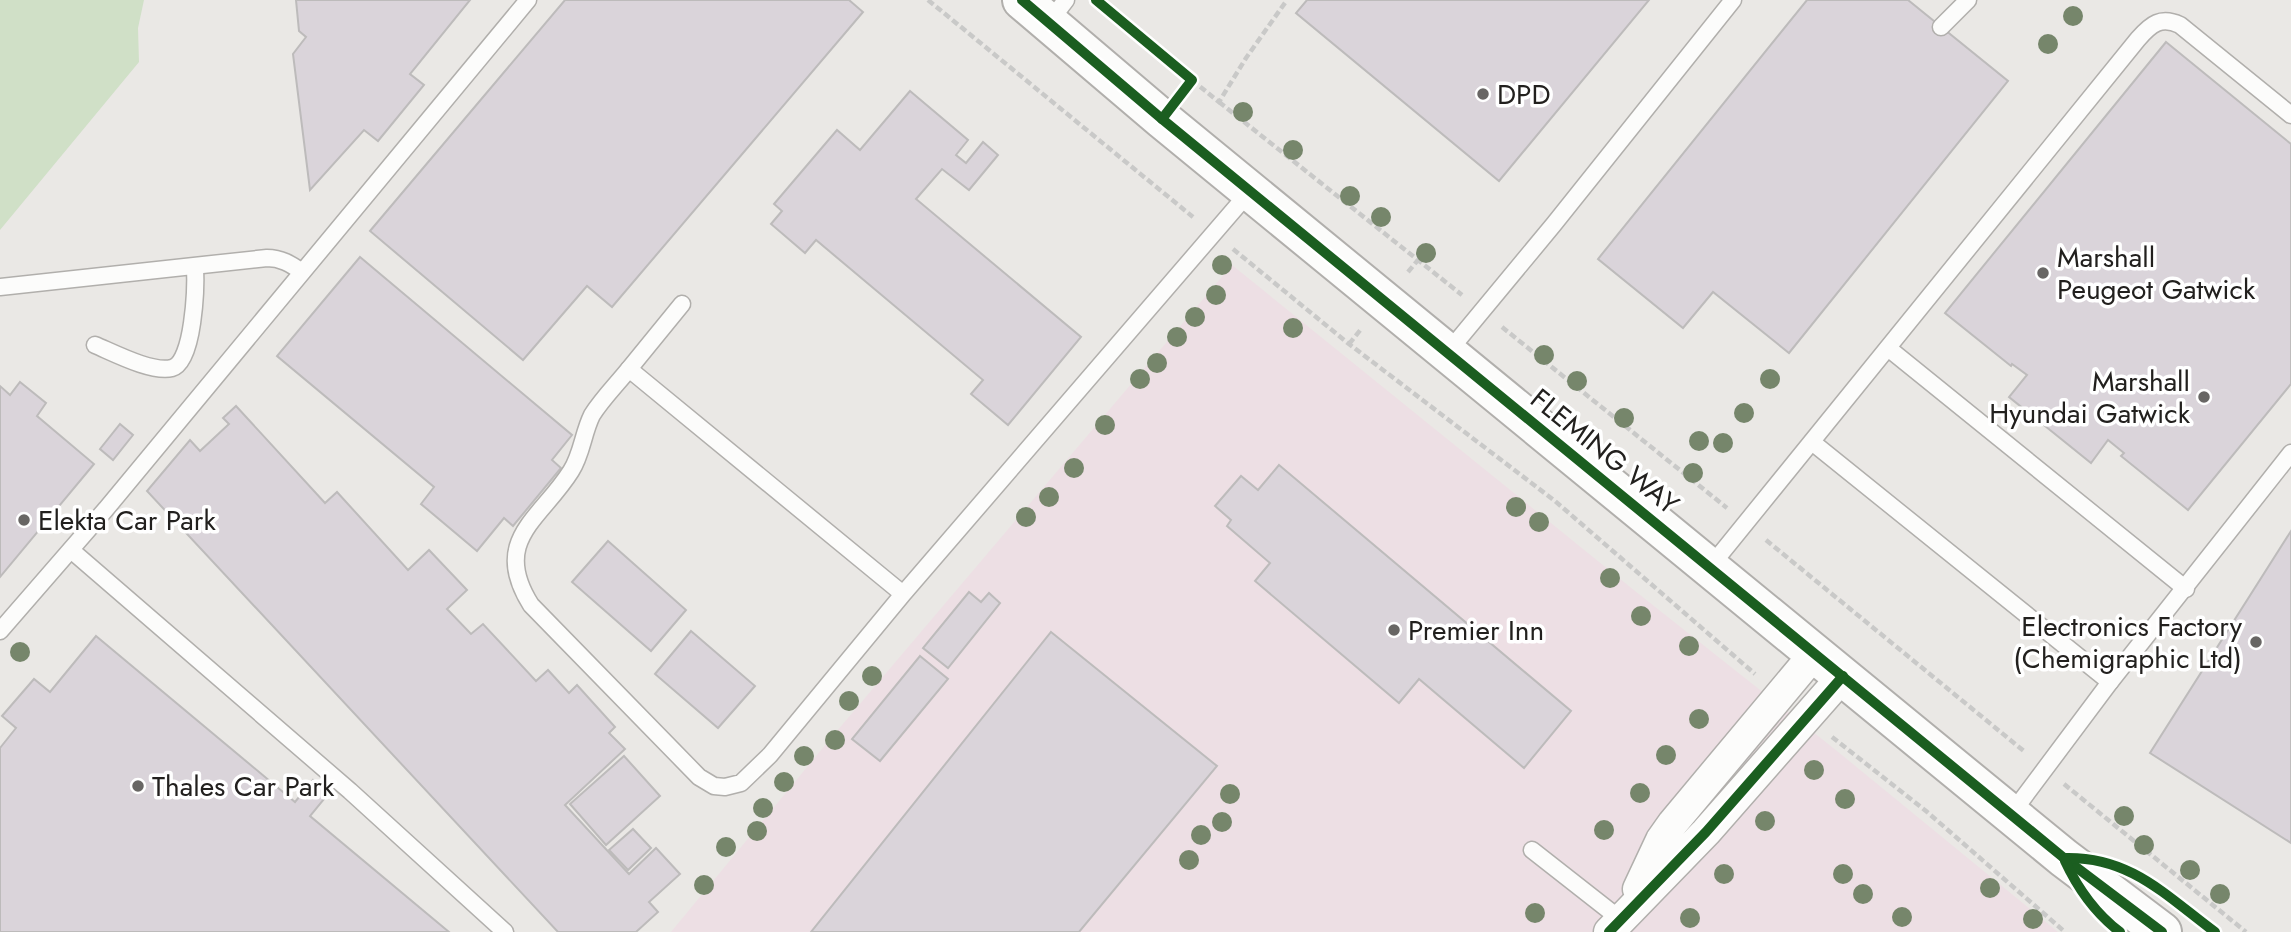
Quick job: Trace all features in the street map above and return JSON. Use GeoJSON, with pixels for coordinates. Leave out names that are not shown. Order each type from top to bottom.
{"type":"FeatureCollection","features":[{"type":"Feature","properties":{"kind":"street","name":"FLEMING WAY"},"geometry":{"type":"LineString","coordinates":[[1046,7],[1162,119],[2064,858],[2162,932]]}},
{"type":"Feature","properties":{"kind":"street"},"geometry":{"type":"LineString","coordinates":[[1614,926],[1667,832],[1780,695],[1829,664]]}},
{"type":"Feature","properties":{"kind":"street"},"geometry":{"type":"LineString","coordinates":[[1614,926],[1693,846],[1807,717],[1829,664]]}},
{"type":"Feature","properties":{"kind":"lane"},"geometry":{"type":"LineString","coordinates":[[0,631],[71,550],[528,0]]}},
{"type":"Feature","properties":{"kind":"lane"},"geometry":{"type":"LineString","coordinates":[[1448,352],[1733,0]]}},
{"type":"Feature","properties":{"kind":"lane"},"geometry":{"type":"LineString","coordinates":[[1941,27],[1968,0]]}},
{"type":"Feature","properties":{"kind":"lane"},"geometry":{"type":"LineString","coordinates":[[1710,567],[2138,39],[2154,23],[2172,21],[2180,25],[2291,115]]}},
{"type":"Feature","properties":{"kind":"lane"},"geometry":{"type":"LineString","coordinates":[[682,304],[594,412],[572,470],[522,532],[516,548],[516,567],[522,590],[531,605],[683,763],[714,786],[725,787],[741,783],[754,772],[903,594],[1251,190]]}},
{"type":"Feature","properties":{"kind":"lane"},"geometry":{"type":"LineString","coordinates":[[0,287],[276,258],[302,272]]}},
{"type":"Feature","properties":{"kind":"lane"},"geometry":{"type":"LineString","coordinates":[[95,345],[157,368],[170,369],[177,366],[184,356],[190,335],[195,267]]}},
{"type":"Feature","properties":{"kind":"lane"},"geometry":{"type":"LineString","coordinates":[[1888,348],[2186,589]]}},
{"type":"Feature","properties":{"kind":"lane"},"geometry":{"type":"LineString","coordinates":[[629,369],[903,594]]}},
{"type":"Feature","properties":{"kind":"lane"},"geometry":{"type":"LineString","coordinates":[[1812,442],[2110,682]]}},
{"type":"Feature","properties":{"kind":"lane"},"geometry":{"type":"LineString","coordinates":[[2011,813],[2110,682],[2291,453]]}},
{"type":"Feature","properties":{"kind":"lane"},"geometry":{"type":"LineString","coordinates":[[71,550],[351,791],[505,932]]}},
{"type":"Feature","properties":{"kind":"lane"},"geometry":{"type":"LineString","coordinates":[[1532,850],[1614,926]]}},
{"type":"Feature","properties":{"kind":"path"},"geometry":{"type":"LineString","coordinates":[[928,0],[1349,344],[1555,501],[1780,695]]}},
{"type":"Feature","properties":{"kind":"path"},"geometry":{"type":"LineString","coordinates":[[1181,71],[1219,102],[1287,0]]}},
{"type":"Feature","properties":{"kind":"path"},"geometry":{"type":"LineString","coordinates":[[1162,119],[1192,80]]}},
{"type":"Feature","properties":{"kind":"path"},"geometry":{"type":"LineString","coordinates":[[1807,717],[1926,811],[2065,932]]}},
{"type":"Feature","properties":{"kind":"shaded area"},"geometry":{"type":"Polygon","coordinates":[[[1232,265],[2058,932],[671,932],[831,738],[1232,265]]]}},
{"type":"Feature","properties":{"kind":"green space"},"geometry":{"type":"Polygon","coordinates":[[[0,0],[144,0],[138,28],[139,62],[0,230],[0,0]]]}},
{"type":"Feature","properties":{"kind":"building"},"geometry":{"type":"Polygon","coordinates":[[[296,0],[470,0],[410,74],[424,85],[378,141],[364,130],[310,190],[293,54],[306,37],[299,31],[296,0]]]}},
{"type":"Feature","properties":{"kind":"building"},"geometry":{"type":"Polygon","coordinates":[[[565,0],[849,0],[863,12],[612,307],[587,286],[523,360],[370,231],[565,0]]]}},
{"type":"Feature","properties":{"kind":"building","name":"DPD"},"geometry":{"type":"Polygon","coordinates":[[[1307,0],[1649,0],[1499,181],[1296,13],[1307,0]]]}},
{"type":"Feature","properties":{"kind":"building"},"geometry":{"type":"Polygon","coordinates":[[[1807,0],[1908,0],[2008,81],[1789,353],[1713,292],[1683,328],[1598,259],[1807,0]]]}},
{"type":"Feature","properties":{"kind":"building"},"geometry":{"type":"Polygon","coordinates":[[[2166,42],[2291,144],[2291,384],[2188,510],[2121,456],[2124,453],[2108,440],[2091,463],[2009,397],[2027,375],[2012,364],[2011,366],[1945,313],[2166,42]]]}},
{"type":"Feature","properties":{"kind":"building"},"geometry":{"type":"Polygon","coordinates":[[[910,91],[968,140],[956,155],[966,163],[983,142],[998,155],[969,190],[942,169],[916,199],[1081,337],[1008,425],[971,394],[983,380],[816,240],[805,253],[771,224],[782,211],[774,204],[837,130],[860,150],[910,91]]]}},
{"type":"Feature","properties":{"kind":"building"},"geometry":{"type":"Polygon","coordinates":[[[360,257],[572,435],[552,460],[561,468],[513,526],[504,518],[477,551],[421,504],[434,487],[277,356],[360,257]]]}},
{"type":"Feature","properties":{"kind":"building","name":"Elekta Car Park"},"geometry":{"type":"Polygon","coordinates":[[[20,382],[46,403],[37,416],[94,464],[0,577],[0,386],[10,395],[20,382]]]}},
{"type":"Feature","properties":{"kind":"building"},"geometry":{"type":"Polygon","coordinates":[[[236,406],[325,503],[337,492],[408,570],[429,550],[467,590],[447,609],[471,634],[483,624],[536,681],[548,670],[569,693],[577,685],[615,727],[609,733],[625,749],[565,805],[629,874],[656,848],[680,874],[649,902],[658,912],[636,932],[558,932],[147,491],[190,440],[200,451],[229,424],[223,418],[236,406]]]}},
{"type":"Feature","properties":{"kind":"building"},"geometry":{"type":"Polygon","coordinates":[[[120,424],[133,435],[113,460],[100,449],[120,424]]]}},
{"type":"Feature","properties":{"kind":"building","name":"Premier Inn"},"geometry":{"type":"Polygon","coordinates":[[[1279,465],[1571,711],[1524,768],[1419,679],[1399,703],[1255,581],[1270,563],[1227,526],[1231,520],[1215,506],[1241,476],[1258,490],[1279,465]]]}},
{"type":"Feature","properties":{"kind":"building","name":"Electronics Factory (Chemigraphic Ltd)"},"geometry":{"type":"Polygon","coordinates":[[[2291,531],[2291,843],[2150,753],[2291,531]]]}},
{"type":"Feature","properties":{"kind":"building"},"geometry":{"type":"Polygon","coordinates":[[[608,541],[686,610],[651,651],[572,582],[608,541]]]}},
{"type":"Feature","properties":{"kind":"building"},"geometry":{"type":"Polygon","coordinates":[[[969,592],[981,602],[989,593],[1000,603],[948,668],[923,648],[969,592]]]}},
{"type":"Feature","properties":{"kind":"building"},"geometry":{"type":"Polygon","coordinates":[[[691,631],[755,686],[718,728],[655,674],[691,631]]]}},
{"type":"Feature","properties":{"kind":"building"},"geometry":{"type":"Polygon","coordinates":[[[1051,632],[1217,766],[1079,932],[811,932],[1051,632]]]}},
{"type":"Feature","properties":{"kind":"building","name":"Thales Car Park"},"geometry":{"type":"Polygon","coordinates":[[[96,636],[295,802],[313,780],[329,793],[310,816],[449,932],[0,932],[0,748],[16,728],[2,716],[34,679],[50,692],[96,636]]]}},
{"type":"Feature","properties":{"kind":"building"},"geometry":{"type":"Polygon","coordinates":[[[920,656],[948,679],[880,761],[852,739],[920,656]]]}},
{"type":"Feature","properties":{"kind":"building"},"geometry":{"type":"Polygon","coordinates":[[[624,756],[660,796],[606,845],[570,804],[624,756]]]}},
{"type":"Feature","properties":{"kind":"building"},"geometry":{"type":"Polygon","coordinates":[[[633,829],[651,848],[628,870],[609,850],[633,829]]]}},
{"type":"Feature","properties":{"kind":"cycle path"},"geometry":{"type":"LineString","coordinates":[[1022,0],[1162,119],[2064,858],[2162,932]]}},
{"type":"Feature","properties":{"kind":"cycle path"},"geometry":{"type":"LineString","coordinates":[[1096,0],[1192,80],[1162,119]]}},
{"type":"Feature","properties":{"kind":"cycle path"},"geometry":{"type":"LineString","coordinates":[[1609,932],[1706,832],[1843,676]]}},
{"type":"Feature","properties":{"kind":"cycle path"},"geometry":{"type":"LineString","coordinates":[[2064,858],[2087,859],[2128,871],[2146,880],[2215,932]]}},
{"type":"Feature","properties":{"kind":"cycle path"},"geometry":{"type":"LineString","coordinates":[[2065,861],[2088,900],[2120,932]]}},
{"type":"Feature","properties":{"kind":"place","name":"DPD"},"geometry":{"type":"Point","coordinates":[1483,94]}},
{"type":"Feature","properties":{"kind":"place","name":"Marshall Peugeot Gatwick"},"geometry":{"type":"Point","coordinates":[2043,273]}},
{"type":"Feature","properties":{"kind":"place","name":"Marshall Hyundai Gatwick"},"geometry":{"type":"Point","coordinates":[2204,397]}},
{"type":"Feature","properties":{"kind":"place","name":"Elekta Car Park"},"geometry":{"type":"Point","coordinates":[24,520]}},
{"type":"Feature","properties":{"kind":"place","name":"Premier Inn"},"geometry":{"type":"Point","coordinates":[1394,630]}},
{"type":"Feature","properties":{"kind":"place","name":"Electronics Factory (Chemigraphic Ltd)"},"geometry":{"type":"Point","coordinates":[2256,642]}},
{"type":"Feature","properties":{"kind":"place","name":"Thales Car Park"},"geometry":{"type":"Point","coordinates":[138,786]}}]}
